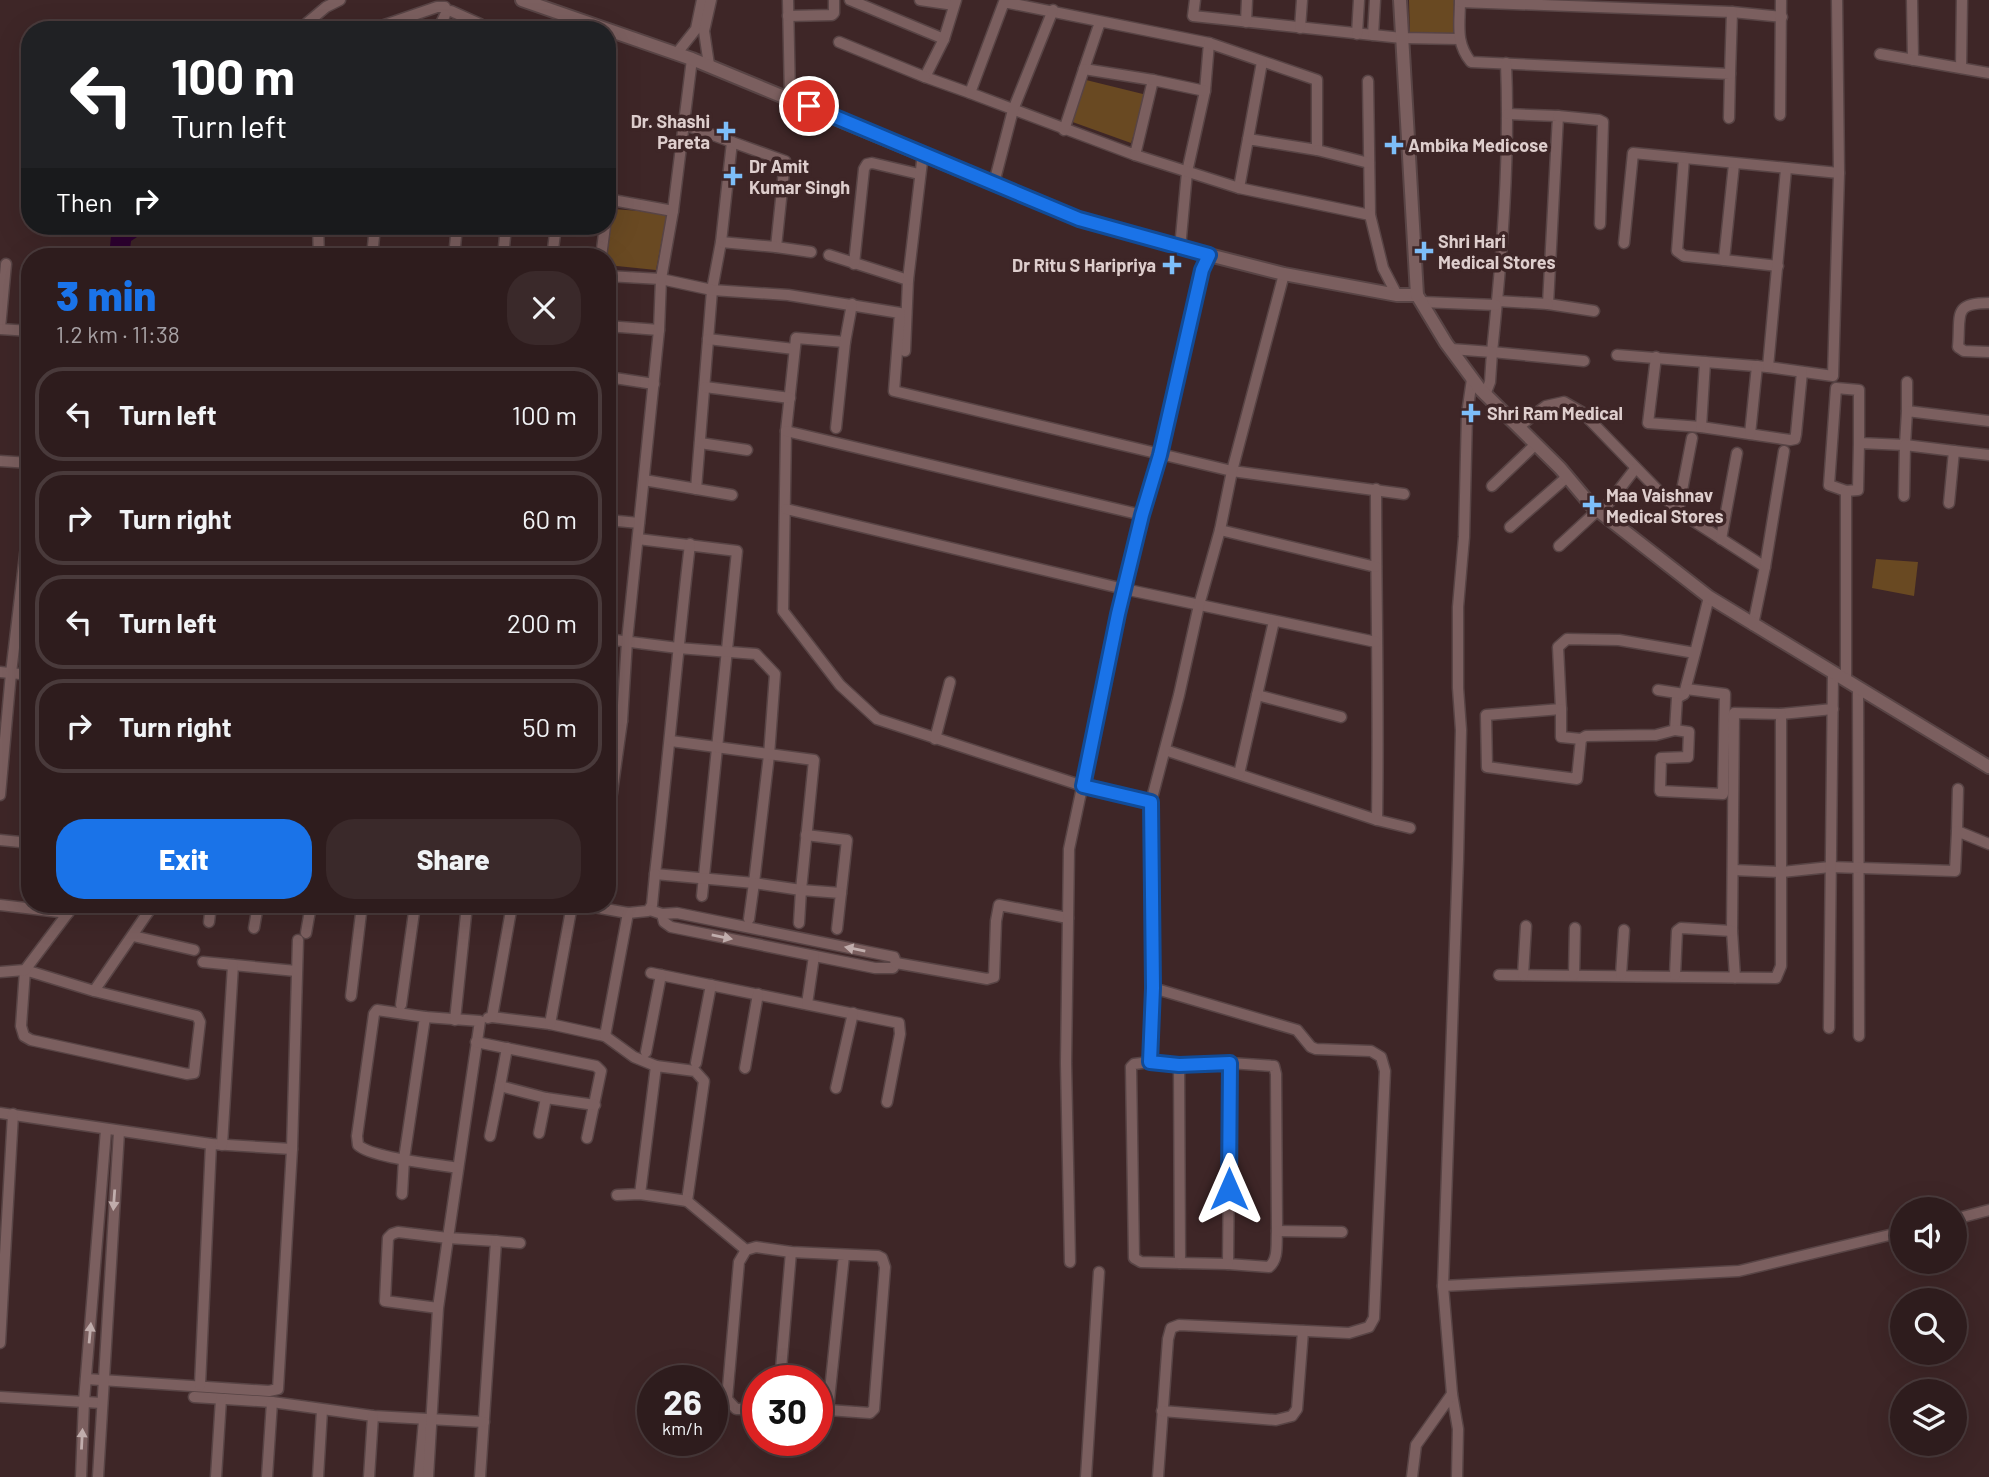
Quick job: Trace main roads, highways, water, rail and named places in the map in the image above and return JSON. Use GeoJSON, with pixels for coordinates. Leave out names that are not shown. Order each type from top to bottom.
{"type":"FeatureCollection","features":[{"type":"Feature","properties":{"kind":"place","name":"Dr. Shashi Pareta"},"geometry":{"type":"Point","coordinates":[726,131]}},
{"type":"Feature","properties":{"kind":"place","name":"Ambika Medicose"},"geometry":{"type":"Point","coordinates":[1394,145]}},
{"type":"Feature","properties":{"kind":"place","name":"Dr Amit Kumar Singh"},"geometry":{"type":"Point","coordinates":[733,176]}},
{"type":"Feature","properties":{"kind":"place","name":"Shri Hari Medical Stores"},"geometry":{"type":"Point","coordinates":[1424,251]}},
{"type":"Feature","properties":{"kind":"place","name":"Dr Ritu S Haripriya"},"geometry":{"type":"Point","coordinates":[1172,265]}},
{"type":"Feature","properties":{"kind":"place","name":"Shri Ram Medical"},"geometry":{"type":"Point","coordinates":[1471,413]}},
{"type":"Feature","properties":{"kind":"place","name":"Maa Vaishnav Medical Stores"},"geometry":{"type":"Point","coordinates":[1592,505]}}]}
